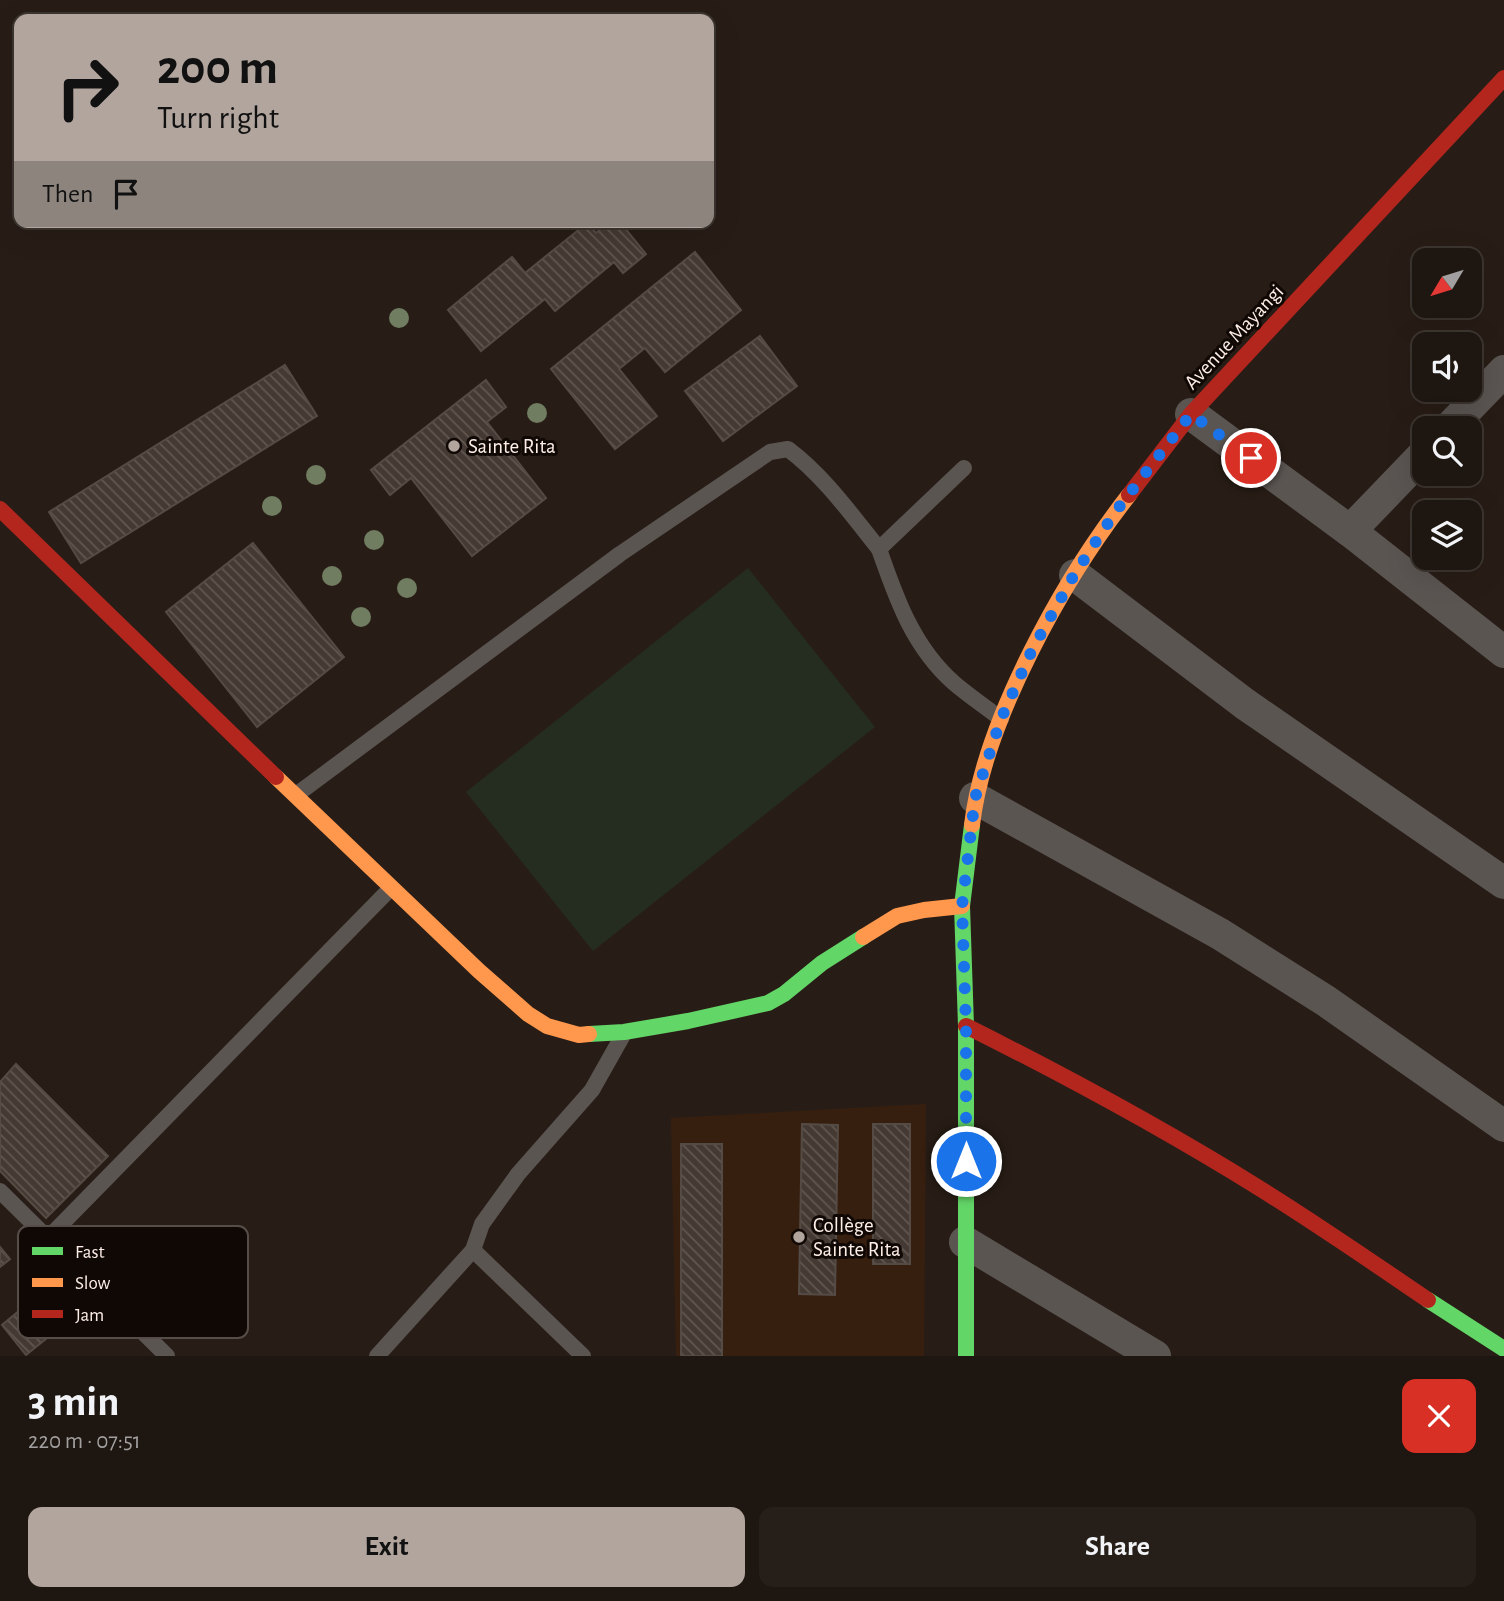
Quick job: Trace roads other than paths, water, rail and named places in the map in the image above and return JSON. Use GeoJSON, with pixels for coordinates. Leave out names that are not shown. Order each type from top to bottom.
{"type":"FeatureCollection","features":[{"type":"Feature","properties":{"kind":"street","name":"Avenue Mayangi"},"geometry":{"type":"LineString","coordinates":[[966,1356],[966,1026],[962,906],[975,798],[1001,719],[1032,650],[1074,575],[1116,511],[1191,414],[1504,78]]}},
{"type":"Feature","properties":{"kind":"street"},"geometry":{"type":"LineString","coordinates":[[1461,416],[1504,371]]}},
{"type":"Feature","properties":{"kind":"street"},"geometry":{"type":"LineString","coordinates":[[1191,414],[1350,531],[1503,651]]}},
{"type":"Feature","properties":{"kind":"street"},"geometry":{"type":"LineString","coordinates":[[1350,531],[1412,466]]}},
{"type":"Feature","properties":{"kind":"street"},"geometry":{"type":"LineString","coordinates":[[0,509],[391,888],[528,1014],[547,1026],[579,1035],[624,1032],[768,1003],[784,994],[822,963],[897,916],[925,909],[962,906]]}},
{"type":"Feature","properties":{"kind":"street"},"geometry":{"type":"LineString","coordinates":[[1074,575],[1245,704],[1504,883]]}},
{"type":"Feature","properties":{"kind":"street"},"geometry":{"type":"LineString","coordinates":[[975,798],[1220,934],[1500,1112]]}},
{"type":"Feature","properties":{"kind":"street"},"geometry":{"type":"LineString","coordinates":[[966,1026],[1024,1054],[1118,1106],[1299,1214],[1441,1311],[1504,1349]]}},
{"type":"Feature","properties":{"kind":"street"},"geometry":{"type":"LineString","coordinates":[[965,1242],[1154,1356]]}},
{"type":"Feature","properties":{"kind":"lane"},"geometry":{"type":"LineString","coordinates":[[296,795],[620,554],[770,452],[788,449],[805,463],[846,507],[879,549],[906,622],[923,648],[953,682],[1001,719]]}},
{"type":"Feature","properties":{"kind":"lane"},"geometry":{"type":"LineString","coordinates":[[879,549],[964,468]]}},
{"type":"Feature","properties":{"kind":"lane"},"geometry":{"type":"LineString","coordinates":[[60,1226],[391,888]]}},
{"type":"Feature","properties":{"kind":"lane"},"geometry":{"type":"LineString","coordinates":[[377,1356],[473,1250],[482,1224],[518,1174],[592,1090],[624,1032]]}},
{"type":"Feature","properties":{"kind":"lane"},"geometry":{"type":"LineString","coordinates":[[0,1191],[36,1226]]}},
{"type":"Feature","properties":{"kind":"lane"},"geometry":{"type":"LineString","coordinates":[[473,1250],[583,1356]]}},
{"type":"Feature","properties":{"kind":"lane"},"geometry":{"type":"LineString","coordinates":[[149,1338],[167,1356]]}},
{"type":"Feature","properties":{"kind":"place","name":"Sainte Rita"},"geometry":{"type":"Point","coordinates":[454,446]}},
{"type":"Feature","properties":{"kind":"place","name":"Collège Sainte Rita"},"geometry":{"type":"Point","coordinates":[799,1237]}}]}
